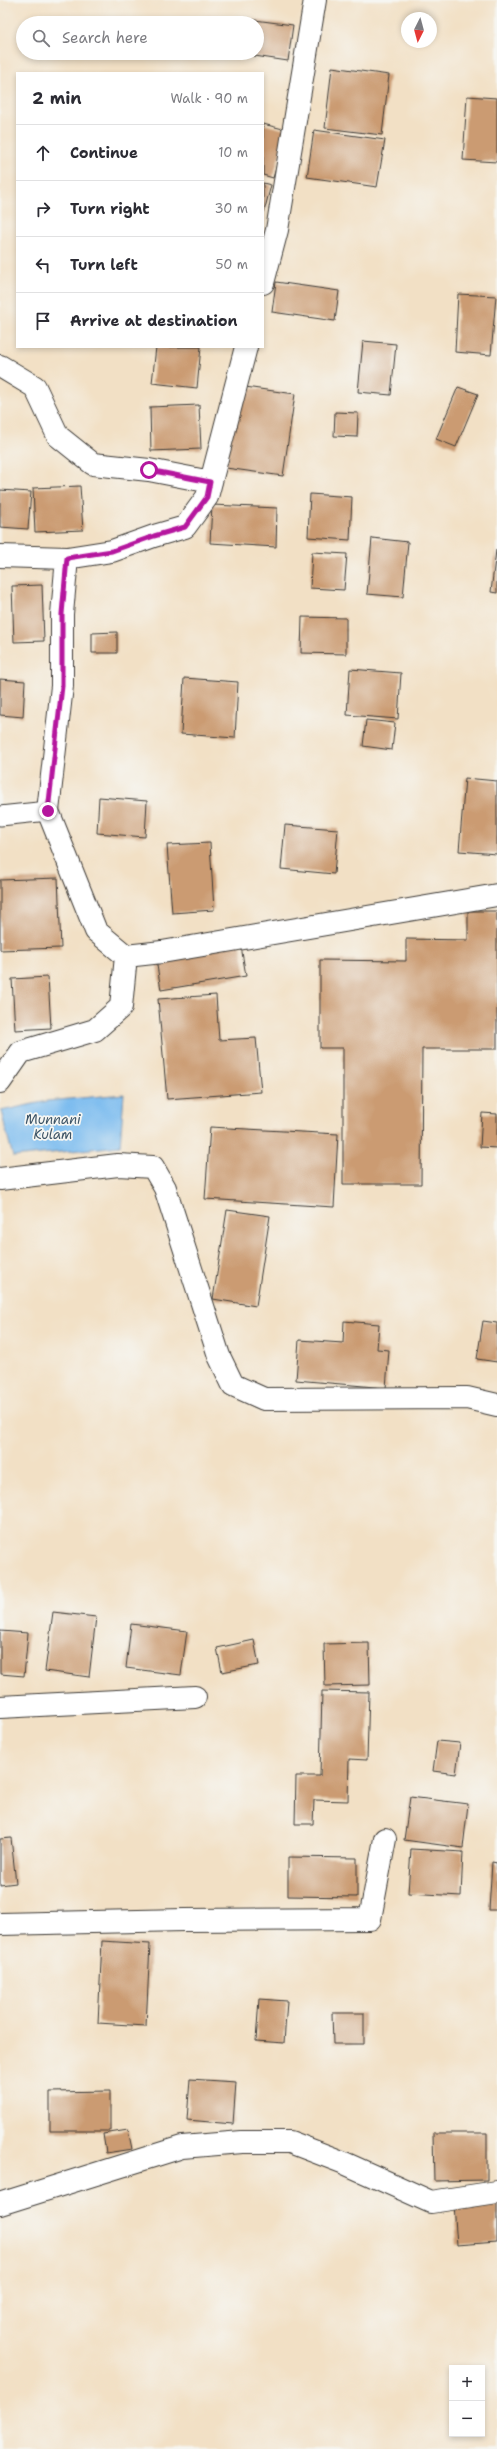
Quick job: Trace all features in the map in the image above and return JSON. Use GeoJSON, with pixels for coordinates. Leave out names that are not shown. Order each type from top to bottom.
{"type":"FeatureCollection","features":[{"type":"Feature","properties":{"kind":"street"},"geometry":{"type":"LineString","coordinates":[[264,279],[277,230],[315,0]]}},
{"type":"Feature","properties":{"kind":"street"},"geometry":{"type":"LineString","coordinates":[[0,556],[67,558],[112,551],[185,527],[207,497],[246,348]]}},
{"type":"Feature","properties":{"kind":"street"},"geometry":{"type":"LineString","coordinates":[[0,366],[35,387],[58,436],[93,464],[149,470],[210,482]]}},
{"type":"Feature","properties":{"kind":"street"},"geometry":{"type":"LineString","coordinates":[[67,558],[62,614],[62,686],[48,811],[96,931],[126,956],[162,952],[497,895]]}},
{"type":"Feature","properties":{"kind":"street"},"geometry":{"type":"LineString","coordinates":[[0,1082],[21,1052],[95,1030],[121,1007],[126,956]]}},
{"type":"Feature","properties":{"kind":"street"},"geometry":{"type":"LineString","coordinates":[[0,1179],[118,1165],[153,1167],[165,1188],[219,1356],[233,1385],[264,1399],[467,1398],[497,1405]]}},
{"type":"Feature","properties":{"kind":"street"},"geometry":{"type":"LineString","coordinates":[[0,1707],[195,1697]]}},
{"type":"Feature","properties":{"kind":"street"},"geometry":{"type":"LineString","coordinates":[[0,1924],[184,1920],[370,1919],[385,1839]]}},
{"type":"Feature","properties":{"kind":"street"},"geometry":{"type":"LineString","coordinates":[[0,2204],[182,2147],[242,2142],[290,2142],[313,2153],[342,2162],[431,2202],[497,2192]]}},
{"type":"Feature","properties":{"kind":"lane"},"geometry":{"type":"LineString","coordinates":[[0,816],[48,811]]}},
{"type":"Feature","properties":{"kind":"water","name":"Munnani Kulam"},"geometry":{"type":"Polygon","coordinates":[[[124,1094],[120,1146],[13,1157],[1,1111],[47,1101],[124,1094]]]}},
{"type":"Feature","properties":{"kind":"building"},"geometry":{"type":"Polygon","coordinates":[[[264,21],[293,25],[288,61],[264,57],[264,21]]]}},
{"type":"Feature","properties":{"kind":"building"},"geometry":{"type":"Polygon","coordinates":[[[332,67],[389,75],[382,135],[325,128],[332,67]]]}},
{"type":"Feature","properties":{"kind":"building"},"geometry":{"type":"Polygon","coordinates":[[[467,96],[497,98],[497,162],[463,160],[467,96]]]}},
{"type":"Feature","properties":{"kind":"building"},"geometry":{"type":"Polygon","coordinates":[[[264,124],[287,130],[273,178],[264,175],[264,124]]]}},
{"type":"Feature","properties":{"kind":"building"},"geometry":{"type":"Polygon","coordinates":[[[314,130],[385,140],[377,187],[307,177],[314,130]]]}},
{"type":"Feature","properties":{"kind":"building"},"geometry":{"type":"Polygon","coordinates":[[[264,183],[271,185],[264,212],[264,183]]]}},
{"type":"Feature","properties":{"kind":"building"},"geometry":{"type":"Polygon","coordinates":[[[276,282],[339,291],[335,321],[272,312],[276,282]]]}},
{"type":"Feature","properties":{"kind":"building"},"geometry":{"type":"Polygon","coordinates":[[[458,294],[496,296],[491,355],[455,352],[458,294]]]}},
{"type":"Feature","properties":{"kind":"building"},"geometry":{"type":"Polygon","coordinates":[[[363,341],[396,344],[391,395],[358,392],[363,341]]]}},
{"type":"Feature","properties":{"kind":"building"},"geometry":{"type":"Polygon","coordinates":[[[156,348],[201,348],[197,388],[152,383],[156,348]]]}},
{"type":"Feature","properties":{"kind":"building"},"geometry":{"type":"Polygon","coordinates":[[[238,386],[295,394],[283,476],[226,468],[238,386]]]}},
{"type":"Feature","properties":{"kind":"building"},"geometry":{"type":"Polygon","coordinates":[[[458,387],[478,394],[456,447],[436,439],[458,387]]]}},
{"type":"Feature","properties":{"kind":"building"},"geometry":{"type":"Polygon","coordinates":[[[199,405],[201,449],[151,451],[150,407],[199,405]]]}},
{"type":"Feature","properties":{"kind":"building"},"geometry":{"type":"Polygon","coordinates":[[[335,412],[358,413],[357,437],[334,436],[335,412]]]}},
{"type":"Feature","properties":{"kind":"building"},"geometry":{"type":"Polygon","coordinates":[[[80,486],[83,530],[35,532],[33,488],[80,486]]]}},
{"type":"Feature","properties":{"kind":"building"},"geometry":{"type":"Polygon","coordinates":[[[0,490],[31,492],[28,529],[0,527],[0,490]]]}},
{"type":"Feature","properties":{"kind":"building"},"geometry":{"type":"Polygon","coordinates":[[[310,494],[352,497],[350,540],[308,537],[310,494]]]}},
{"type":"Feature","properties":{"kind":"building"},"geometry":{"type":"Polygon","coordinates":[[[212,505],[277,508],[276,547],[210,543],[212,505]]]}},
{"type":"Feature","properties":{"kind":"building"},"geometry":{"type":"Polygon","coordinates":[[[372,538],[408,542],[403,597],[367,594],[372,538]]]}},
{"type":"Feature","properties":{"kind":"building"},"geometry":{"type":"Polygon","coordinates":[[[497,550],[497,593],[491,592],[497,550]]]}},
{"type":"Feature","properties":{"kind":"building"},"geometry":{"type":"Polygon","coordinates":[[[312,552],[347,554],[344,590],[310,588],[312,552]]]}},
{"type":"Feature","properties":{"kind":"building"},"geometry":{"type":"Polygon","coordinates":[[[42,585],[44,641],[14,642],[12,586],[42,585]]]}},
{"type":"Feature","properties":{"kind":"building"},"geometry":{"type":"Polygon","coordinates":[[[302,617],[346,618],[346,654],[301,653],[302,617]]]}},
{"type":"Feature","properties":{"kind":"building"},"geometry":{"type":"Polygon","coordinates":[[[117,632],[117,653],[92,653],[92,633],[117,632]]]}},
{"type":"Feature","properties":{"kind":"building"},"geometry":{"type":"Polygon","coordinates":[[[350,669],[401,673],[398,719],[347,715],[350,669]]]}},
{"type":"Feature","properties":{"kind":"building"},"geometry":{"type":"Polygon","coordinates":[[[184,678],[238,682],[235,738],[181,734],[184,678]]]}},
{"type":"Feature","properties":{"kind":"building"},"geometry":{"type":"Polygon","coordinates":[[[0,679],[25,681],[23,717],[0,715],[0,679]]]}},
{"type":"Feature","properties":{"kind":"building"},"geometry":{"type":"Polygon","coordinates":[[[366,720],[395,723],[392,750],[363,746],[366,720]]]}},
{"type":"Feature","properties":{"kind":"building"},"geometry":{"type":"Polygon","coordinates":[[[465,778],[497,781],[497,854],[459,851],[465,778]]]}},
{"type":"Feature","properties":{"kind":"building"},"geometry":{"type":"Polygon","coordinates":[[[99,797],[147,801],[145,837],[97,833],[99,797]]]}},
{"type":"Feature","properties":{"kind":"building"},"geometry":{"type":"Polygon","coordinates":[[[285,825],[338,829],[334,874],[281,869],[285,825]]]}},
{"type":"Feature","properties":{"kind":"building"},"geometry":{"type":"Polygon","coordinates":[[[210,843],[214,910],[172,913],[167,845],[210,843]]]}},
{"type":"Feature","properties":{"kind":"building"},"geometry":{"type":"Polygon","coordinates":[[[58,878],[61,948],[0,950],[0,880],[58,878]]]}},
{"type":"Feature","properties":{"kind":"building"},"geometry":{"type":"Polygon","coordinates":[[[468,911],[497,911],[497,1049],[422,1049],[421,1184],[343,1184],[343,1048],[320,1048],[320,960],[406,961],[406,939],[468,940],[468,911]]]}},
{"type":"Feature","properties":{"kind":"building"},"geometry":{"type":"Polygon","coordinates":[[[240,940],[246,976],[161,990],[155,953],[240,940]]]}},
{"type":"Feature","properties":{"kind":"building"},"geometry":{"type":"Polygon","coordinates":[[[48,977],[51,1028],[15,1030],[12,979],[48,977]]]}},
{"type":"Feature","properties":{"kind":"building"},"geometry":{"type":"Polygon","coordinates":[[[216,995],[219,1040],[256,1038],[261,1092],[167,1099],[158,999],[216,995]]]}},
{"type":"Feature","properties":{"kind":"building"},"geometry":{"type":"Polygon","coordinates":[[[482,1113],[497,1114],[497,1148],[480,1147],[482,1113]]]}},
{"type":"Feature","properties":{"kind":"building"},"geometry":{"type":"Polygon","coordinates":[[[210,1127],[338,1134],[334,1207],[205,1199],[210,1127]]]}},
{"type":"Feature","properties":{"kind":"building"},"geometry":{"type":"Polygon","coordinates":[[[227,1210],[270,1216],[256,1306],[213,1299],[227,1210]]]}},
{"type":"Feature","properties":{"kind":"building"},"geometry":{"type":"Polygon","coordinates":[[[344,1321],[379,1324],[377,1349],[389,1350],[386,1388],[296,1380],[299,1340],[343,1343],[344,1321]]]}},
{"type":"Feature","properties":{"kind":"building"},"geometry":{"type":"Polygon","coordinates":[[[483,1321],[497,1323],[497,1362],[477,1359],[483,1321]]]}},
{"type":"Feature","properties":{"kind":"building"},"geometry":{"type":"Polygon","coordinates":[[[53,1612],[96,1617],[89,1677],[45,1671],[53,1612]]]}},
{"type":"Feature","properties":{"kind":"building"},"geometry":{"type":"Polygon","coordinates":[[[131,1624],[187,1631],[181,1675],[126,1668],[131,1624]]]}},
{"type":"Feature","properties":{"kind":"building"},"geometry":{"type":"Polygon","coordinates":[[[0,1631],[28,1633],[24,1676],[0,1674],[0,1631]]]}},
{"type":"Feature","properties":{"kind":"building"},"geometry":{"type":"Polygon","coordinates":[[[254,1640],[259,1665],[222,1672],[217,1648],[254,1640]]]}},
{"type":"Feature","properties":{"kind":"building"},"geometry":{"type":"Polygon","coordinates":[[[369,1643],[370,1685],[325,1686],[324,1644],[369,1643]]]}},
{"type":"Feature","properties":{"kind":"building"},"geometry":{"type":"Polygon","coordinates":[[[322,1691],[369,1692],[367,1760],[349,1759],[348,1801],[314,1800],[313,1824],[295,1824],[296,1776],[320,1776],[322,1691]]]}},
{"type":"Feature","properties":{"kind":"building"},"geometry":{"type":"Polygon","coordinates":[[[437,1741],[460,1743],[456,1774],[433,1771],[437,1741]]]}},
{"type":"Feature","properties":{"kind":"building"},"geometry":{"type":"Polygon","coordinates":[[[410,1797],[468,1804],[463,1848],[404,1840],[410,1797]]]}},
{"type":"Feature","properties":{"kind":"building"},"geometry":{"type":"Polygon","coordinates":[[[11,1838],[16,1883],[0,1885],[0,1839],[11,1838]]]}},
{"type":"Feature","properties":{"kind":"building"},"geometry":{"type":"Polygon","coordinates":[[[411,1849],[463,1852],[461,1896],[408,1893],[411,1849]]]}},
{"type":"Feature","properties":{"kind":"building"},"geometry":{"type":"Polygon","coordinates":[[[288,1857],[357,1858],[357,1897],[288,1896],[288,1857]]]}},
{"type":"Feature","properties":{"kind":"building"},"geometry":{"type":"Polygon","coordinates":[[[492,1862],[497,1863],[497,1910],[489,1910],[492,1862]]]}},
{"type":"Feature","properties":{"kind":"building"},"geometry":{"type":"Polygon","coordinates":[[[102,1941],[150,1944],[146,2026],[98,2023],[102,1941]]]}},
{"type":"Feature","properties":{"kind":"building"},"geometry":{"type":"Polygon","coordinates":[[[259,1999],[287,2001],[284,2043],[256,2041],[259,1999]]]}},
{"type":"Feature","properties":{"kind":"building"},"geometry":{"type":"Polygon","coordinates":[[[332,2013],[364,2013],[364,2044],[333,2044],[332,2013]]]}},
{"type":"Feature","properties":{"kind":"building"},"geometry":{"type":"Polygon","coordinates":[[[190,2079],[236,2082],[233,2124],[187,2120],[190,2079]]]}},
{"type":"Feature","properties":{"kind":"building"},"geometry":{"type":"Polygon","coordinates":[[[110,2091],[110,2131],[50,2131],[50,2092],[110,2091]]]}},
{"type":"Feature","properties":{"kind":"building"},"geometry":{"type":"Polygon","coordinates":[[[128,2130],[132,2149],[106,2153],[103,2134],[128,2130]]]}},
{"type":"Feature","properties":{"kind":"building"},"geometry":{"type":"Polygon","coordinates":[[[433,2133],[487,2133],[487,2180],[434,2181],[433,2133]]]}},
{"type":"Feature","properties":{"kind":"building"},"geometry":{"type":"Polygon","coordinates":[[[497,2202],[497,2242],[457,2245],[454,2204],[497,2202]]]}},
{"type":"Feature","properties":{"kind":"route"},"geometry":{"type":"LineString","coordinates":[[48,811],[62,686],[62,614],[67,558],[112,551],[185,527],[207,497],[210,482],[149,470]]}}]}
